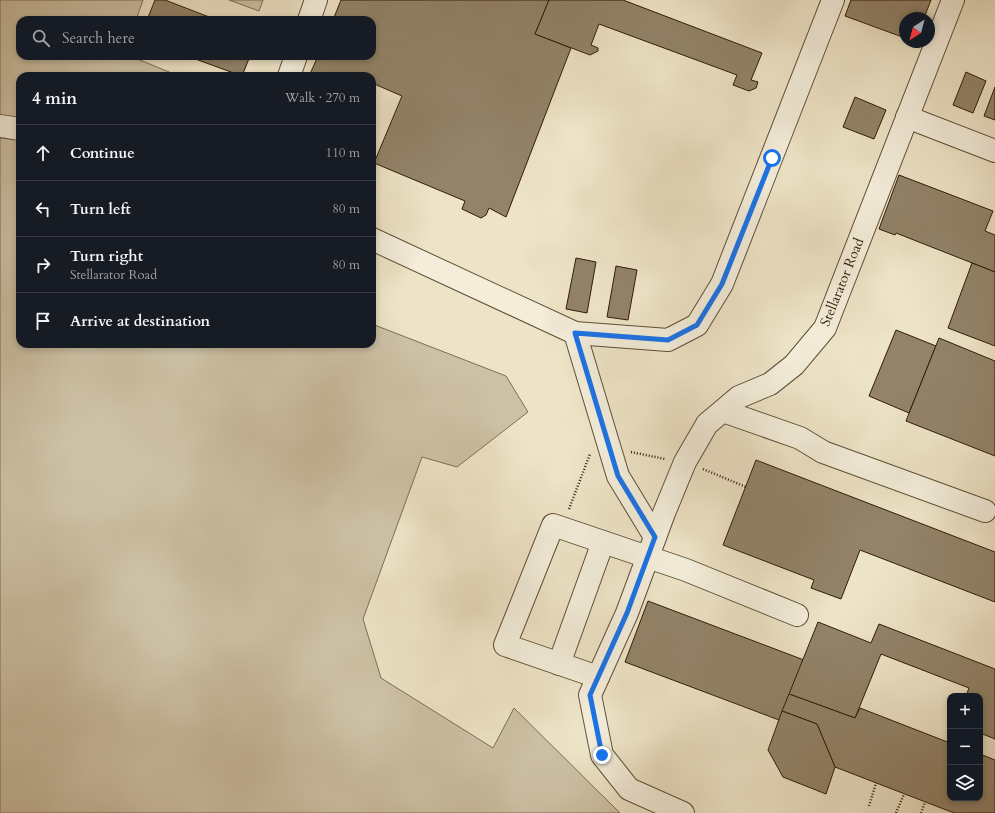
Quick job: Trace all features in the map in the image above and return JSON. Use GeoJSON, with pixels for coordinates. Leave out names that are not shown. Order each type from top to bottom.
{"type":"FeatureCollection","features":[{"type":"Feature","properties":{"kind":"lane"},"geometry":{"type":"LineString","coordinates":[[310,16],[316,0]]}},
{"type":"Feature","properties":{"kind":"lane"},"geometry":{"type":"LineString","coordinates":[[376,241],[575,333],[668,340],[697,325],[722,284],[833,0]]}},
{"type":"Feature","properties":{"kind":"lane","name":"Stellarator Road"},"geometry":{"type":"LineString","coordinates":[[683,813],[629,789],[602,755],[590,695],[627,613],[685,462],[707,424],[738,397],[770,384],[794,365],[825,328],[953,0]]}},
{"type":"Feature","properties":{"kind":"lane"},"geometry":{"type":"LineString","coordinates":[[290,72],[295,60]]}},
{"type":"Feature","properties":{"kind":"lane"},"geometry":{"type":"LineString","coordinates":[[907,117],[995,151]]}},
{"type":"Feature","properties":{"kind":"lane"},"geometry":{"type":"LineString","coordinates":[[0,126],[16,128]]}},
{"type":"Feature","properties":{"kind":"lane"},"geometry":{"type":"LineString","coordinates":[[575,333],[618,476],[655,537]]}},
{"type":"Feature","properties":{"kind":"lane"},"geometry":{"type":"LineString","coordinates":[[723,411],[800,438],[822,452],[985,511]]}},
{"type":"Feature","properties":{"kind":"lane"},"geometry":{"type":"LineString","coordinates":[[598,677],[505,645],[553,525],[686,570],[796,615]]}},
{"type":"Feature","properties":{"kind":"lane"},"geometry":{"type":"LineString","coordinates":[[559,664],[603,542]]}},
{"type":"Feature","properties":{"kind":"path"},"geometry":{"type":"LineString","coordinates":[[869,806],[876,783]]}},
{"type":"Feature","properties":{"kind":"path"},"geometry":{"type":"LineString","coordinates":[[896,813],[904,794]]}},
{"type":"Feature","properties":{"kind":"path"},"geometry":{"type":"LineString","coordinates":[[921,813],[925,802]]}},
{"type":"Feature","properties":{"kind":"shaded area"},"geometry":{"type":"Polygon","coordinates":[[[0,0],[143,0],[137,16],[16,16],[16,60],[140,60],[169,72],[16,72],[16,348],[376,348],[376,326],[506,376],[528,412],[457,467],[422,457],[363,619],[381,678],[493,748],[514,708],[620,813],[0,813],[0,0]]]}},
{"type":"Feature","properties":{"kind":"shaded area"},"geometry":{"type":"Polygon","coordinates":[[[229,0],[263,0],[259,11],[229,0]]]}},
{"type":"Feature","properties":{"kind":"building"},"geometry":{"type":"Polygon","coordinates":[[[155,0],[165,0],[207,16],[149,16],[155,0]]]}},
{"type":"Feature","properties":{"kind":"building"},"geometry":{"type":"Polygon","coordinates":[[[341,0],[549,0],[535,34],[571,48],[506,217],[489,208],[486,215],[481,218],[462,209],[465,201],[376,164],[376,158],[402,96],[376,85],[376,72],[311,72],[316,60],[376,60],[376,16],[335,16],[341,0]]]}},
{"type":"Feature","properties":{"kind":"building"},"geometry":{"type":"Polygon","coordinates":[[[549,0],[623,0],[762,53],[751,80],[758,82],[756,88],[749,91],[733,85],[737,75],[599,24],[591,45],[598,48],[598,51],[590,55],[535,34],[549,0]]]}},
{"type":"Feature","properties":{"kind":"building"},"geometry":{"type":"Polygon","coordinates":[[[851,0],[931,0],[926,12],[899,12],[899,36],[845,16],[851,0]]]}},
{"type":"Feature","properties":{"kind":"building"},"geometry":{"type":"Polygon","coordinates":[[[198,60],[248,60],[244,72],[231,72],[198,60]]]}},
{"type":"Feature","properties":{"kind":"building"},"geometry":{"type":"Polygon","coordinates":[[[966,72],[986,81],[973,113],[953,105],[966,72]]]}},
{"type":"Feature","properties":{"kind":"building"},"geometry":{"type":"Polygon","coordinates":[[[995,87],[995,120],[984,116],[995,87]]]}},
{"type":"Feature","properties":{"kind":"building"},"geometry":{"type":"Polygon","coordinates":[[[855,97],[886,110],[874,139],[843,127],[855,97]]]}},
{"type":"Feature","properties":{"kind":"building"},"geometry":{"type":"Polygon","coordinates":[[[899,175],[993,211],[985,231],[995,235],[995,272],[896,233],[895,235],[879,229],[899,175]]]}},
{"type":"Feature","properties":{"kind":"building"},"geometry":{"type":"Polygon","coordinates":[[[576,258],[596,262],[587,313],[566,309],[576,258]]]}},
{"type":"Feature","properties":{"kind":"building"},"geometry":{"type":"Polygon","coordinates":[[[972,263],[995,272],[995,346],[948,328],[972,263]]]}},
{"type":"Feature","properties":{"kind":"building"},"geometry":{"type":"Polygon","coordinates":[[[616,266],[637,270],[628,320],[607,317],[616,266]]]}},
{"type":"Feature","properties":{"kind":"building"},"geometry":{"type":"Polygon","coordinates":[[[896,330],[936,346],[909,413],[869,396],[896,330]]]}},
{"type":"Feature","properties":{"kind":"building"},"geometry":{"type":"Polygon","coordinates":[[[939,338],[995,361],[995,456],[906,421],[939,338]]]}},
{"type":"Feature","properties":{"kind":"building"},"geometry":{"type":"Polygon","coordinates":[[[756,460],[995,552],[995,602],[860,550],[841,599],[811,588],[814,580],[723,545],[756,460]]]}},
{"type":"Feature","properties":{"kind":"building"},"geometry":{"type":"Polygon","coordinates":[[[648,601],[804,660],[779,720],[625,662],[648,601]]]}},
{"type":"Feature","properties":{"kind":"building"},"geometry":{"type":"Polygon","coordinates":[[[818,622],[871,643],[879,624],[995,669],[995,739],[983,734],[983,693],[967,693],[969,688],[881,654],[855,718],[789,694],[818,622]]]}},
{"type":"Feature","properties":{"kind":"building"},"geometry":{"type":"Polygon","coordinates":[[[789,694],[855,718],[860,708],[947,742],[947,801],[983,801],[983,755],[995,760],[995,813],[954,813],[835,767],[817,724],[782,711],[789,694]]]}},
{"type":"Feature","properties":{"kind":"building"},"geometry":{"type":"Polygon","coordinates":[[[782,711],[817,724],[835,767],[826,794],[783,777],[768,750],[782,711]]]}},
{"type":"Feature","properties":{"kind":"route"},"geometry":{"type":"LineString","coordinates":[[602,755],[590,695],[627,613],[655,537],[618,476],[575,333],[668,340],[697,325],[722,284],[772,158]]}}]}
